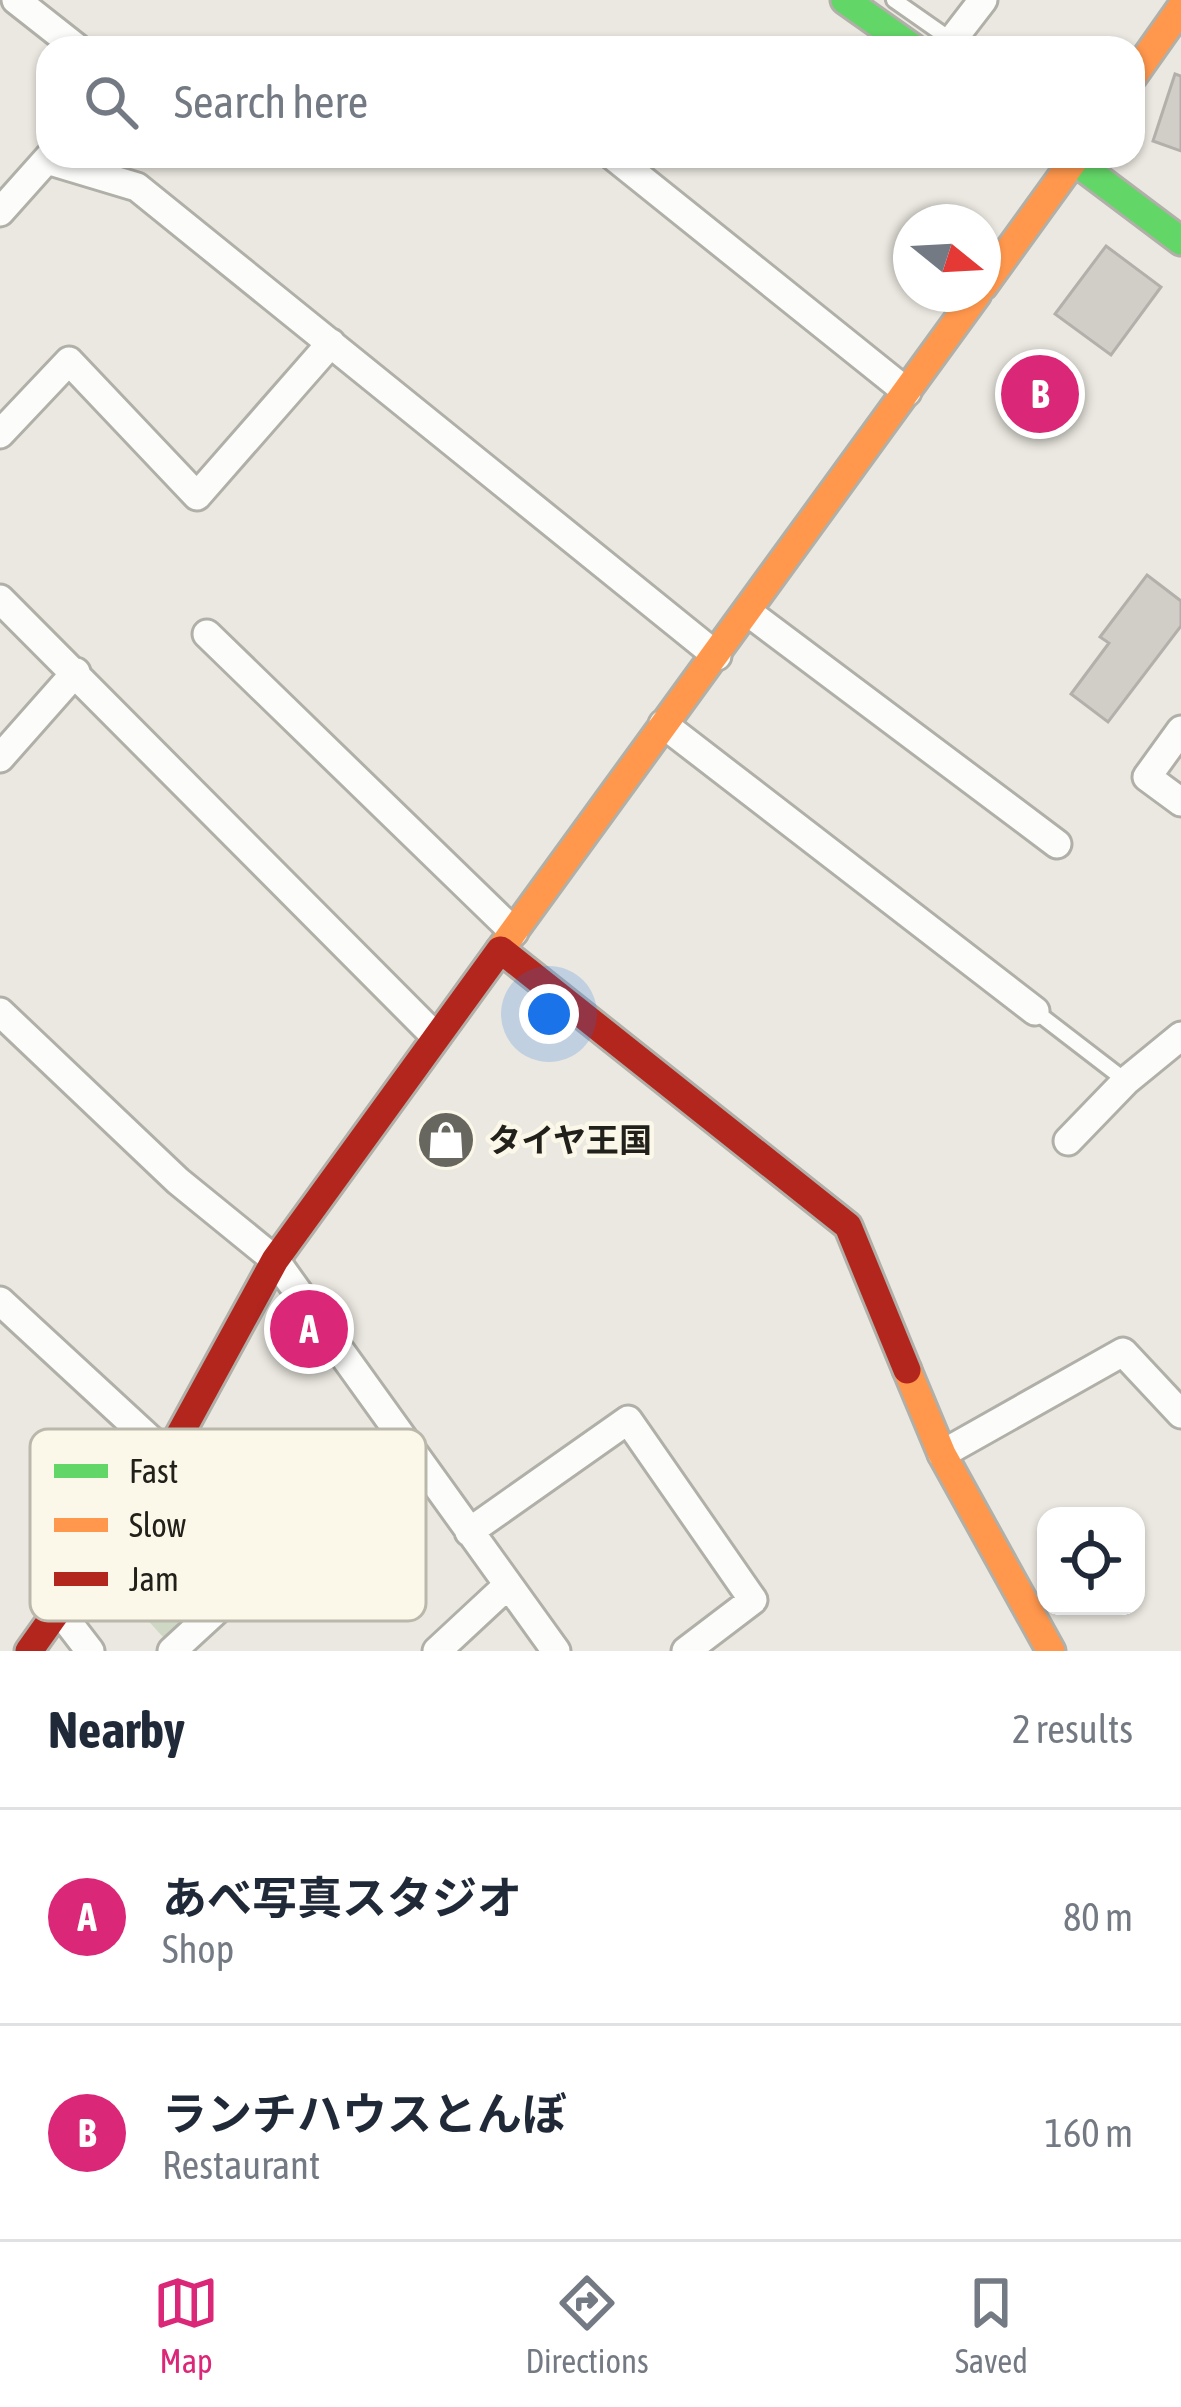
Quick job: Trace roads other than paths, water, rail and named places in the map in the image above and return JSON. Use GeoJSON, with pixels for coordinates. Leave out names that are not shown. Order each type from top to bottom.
{"type":"FeatureCollection","features":[{"type":"Feature","properties":{"kind":"street"},"geometry":{"type":"LineString","coordinates":[[16,0],[62,36]]}},
{"type":"Feature","properties":{"kind":"street"},"geometry":{"type":"LineString","coordinates":[[845,0],[897,36]]}},
{"type":"Feature","properties":{"kind":"street"},"geometry":{"type":"LineString","coordinates":[[957,36],[983,0]]}},
{"type":"Feature","properties":{"kind":"street"},"geometry":{"type":"LineString","coordinates":[[1145,59],[1181,8]]}},
{"type":"Feature","properties":{"kind":"street"},"geometry":{"type":"LineString","coordinates":[[0,212],[39,168]]}},
{"type":"Feature","properties":{"kind":"street"},"geometry":{"type":"LineString","coordinates":[[79,168],[137,187],[717,656]]}},
{"type":"Feature","properties":{"kind":"street"},"geometry":{"type":"LineString","coordinates":[[628,168],[907,392]]}},
{"type":"Feature","properties":{"kind":"street"},"geometry":{"type":"LineString","coordinates":[[1001,260],[1065,168]]}},
{"type":"Feature","properties":{"kind":"street"},"geometry":{"type":"LineString","coordinates":[[1087,168],[1181,242]]}},
{"type":"Feature","properties":{"kind":"street"},"geometry":{"type":"LineString","coordinates":[[183,1429],[275,1260],[964,312]]}},
{"type":"Feature","properties":{"kind":"street"},"geometry":{"type":"LineString","coordinates":[[0,434],[69,361],[197,496],[331,343]]}},
{"type":"Feature","properties":{"kind":"street"},"geometry":{"type":"LineString","coordinates":[[0,599],[435,1036]]}},
{"type":"Feature","properties":{"kind":"street"},"geometry":{"type":"LineString","coordinates":[[748,612],[1057,844]]}},
{"type":"Feature","properties":{"kind":"street"},"geometry":{"type":"LineString","coordinates":[[207,634],[507,941],[848,1226],[942,1454],[1051,1651]]}},
{"type":"Feature","properties":{"kind":"street"},"geometry":{"type":"LineString","coordinates":[[0,758],[76,672]]}},
{"type":"Feature","properties":{"kind":"street"},"geometry":{"type":"LineString","coordinates":[[663,724],[1036,1011]]}},
{"type":"Feature","properties":{"kind":"street"},"geometry":{"type":"LineString","coordinates":[[1181,730],[1147,777],[1181,802]]}},
{"type":"Feature","properties":{"kind":"street"},"geometry":{"type":"LineString","coordinates":[[0,1012],[178,1181],[275,1260],[396,1429]]}},
{"type":"Feature","properties":{"kind":"street"},"geometry":{"type":"LineString","coordinates":[[1068,1141],[1126,1081],[1181,1036]]}},
{"type":"Feature","properties":{"kind":"street"},"geometry":{"type":"LineString","coordinates":[[0,1300],[132,1429]]}},
{"type":"Feature","properties":{"kind":"street"},"geometry":{"type":"LineString","coordinates":[[942,1454],[1123,1352],[1181,1414]]}},
{"type":"Feature","properties":{"kind":"street"},"geometry":{"type":"LineString","coordinates":[[469,1532],[628,1420],[753,1600],[686,1651]]}},
{"type":"Feature","properties":{"kind":"street"},"geometry":{"type":"LineString","coordinates":[[426,1472],[556,1651]]}},
{"type":"Feature","properties":{"kind":"street"},"geometry":{"type":"LineString","coordinates":[[437,1651],[508,1585]]}},
{"type":"Feature","properties":{"kind":"street"},"geometry":{"type":"LineString","coordinates":[[29,1651],[53,1621]]}},
{"type":"Feature","properties":{"kind":"street"},"geometry":{"type":"LineString","coordinates":[[67,1621],[90,1651]]}},
{"type":"Feature","properties":{"kind":"street"},"geometry":{"type":"LineString","coordinates":[[172,1651],[205,1621]]}},
{"type":"Feature","properties":{"kind":"lane"},"geometry":{"type":"LineString","coordinates":[[894,0],[939,36]]}},
{"type":"Feature","properties":{"kind":"lane"},"geometry":{"type":"LineString","coordinates":[[1036,1011],[1126,1081]]}},
{"type":"Feature","properties":{"kind":"place","name":"ランチハウスとんぼ"},"geometry":{"type":"Point","coordinates":[1040,394]}},
{"type":"Feature","properties":{"kind":"place","name":"タイヤ王国"},"geometry":{"type":"Point","coordinates":[446,1140]}},
{"type":"Feature","properties":{"kind":"place","name":"あべ写真スタジオ"},"geometry":{"type":"Point","coordinates":[309,1329]}}]}
